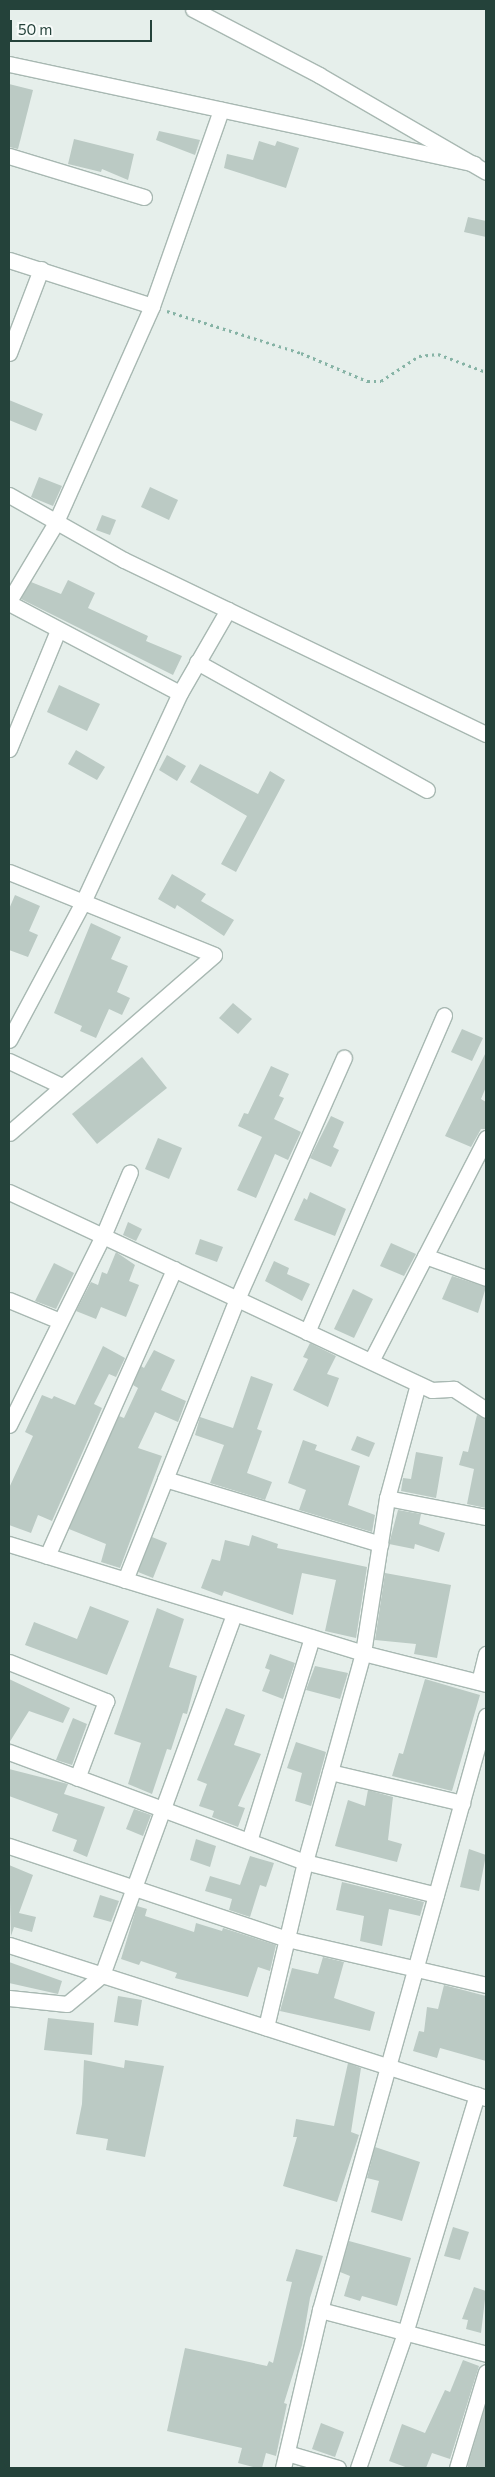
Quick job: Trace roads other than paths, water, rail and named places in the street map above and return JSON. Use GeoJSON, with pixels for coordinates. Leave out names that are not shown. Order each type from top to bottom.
{"type":"FeatureCollection","features":[{"type":"Feature","properties":{"kind":"street"},"geometry":{"type":"LineString","coordinates":[[193,9],[320,75],[480,168]]}},
{"type":"Feature","properties":{"kind":"street"},"geometry":{"type":"LineString","coordinates":[[9,64],[480,168]]}},
{"type":"Feature","properties":{"kind":"street"},"geometry":{"type":"LineString","coordinates":[[180,692],[58,630],[9,602],[55,524],[152,306],[221,110]]}},
{"type":"Feature","properties":{"kind":"street"},"geometry":{"type":"LineString","coordinates":[[9,156],[144,196]]}},
{"type":"Feature","properties":{"kind":"street"},"geometry":{"type":"LineString","coordinates":[[9,260],[152,306]]}},
{"type":"Feature","properties":{"kind":"street"},"geometry":{"type":"LineString","coordinates":[[9,353],[41,269]]}},
{"type":"Feature","properties":{"kind":"street"},"geometry":{"type":"LineString","coordinates":[[9,496],[55,524],[228,610],[486,734]]}},
{"type":"Feature","properties":{"kind":"street"},"geometry":{"type":"LineString","coordinates":[[9,1040],[82,904],[180,692],[228,610]]}},
{"type":"Feature","properties":{"kind":"street"},"geometry":{"type":"LineString","coordinates":[[9,748],[58,630]]}},
{"type":"Feature","properties":{"kind":"street"},"geometry":{"type":"LineString","coordinates":[[197,662],[427,790]]}},
{"type":"Feature","properties":{"kind":"street"},"geometry":{"type":"LineString","coordinates":[[9,872],[82,904],[214,955],[9,1133]]}},
{"type":"Feature","properties":{"kind":"street"},"geometry":{"type":"LineString","coordinates":[[307,1332],[444,1015]]}},
{"type":"Feature","properties":{"kind":"street"},"geometry":{"type":"LineString","coordinates":[[125,1580],[237,1299],[344,1058]]}},
{"type":"Feature","properties":{"kind":"street"},"geometry":{"type":"LineString","coordinates":[[9,1061],[62,1086]]}},
{"type":"Feature","properties":{"kind":"street"},"geometry":{"type":"LineString","coordinates":[[371,1362],[425,1256],[480,1166],[486,1138]]}},
{"type":"Feature","properties":{"kind":"street"},"geometry":{"type":"LineString","coordinates":[[9,1425],[102,1236],[130,1172]]}},
{"type":"Feature","properties":{"kind":"street"},"geometry":{"type":"LineString","coordinates":[[9,1192],[418,1384],[432,1390],[454,1389],[486,1410]]}},
{"type":"Feature","properties":{"kind":"street"},"geometry":{"type":"LineString","coordinates":[[425,1256],[486,1278]]}},
{"type":"Feature","properties":{"kind":"street"},"geometry":{"type":"LineString","coordinates":[[47,1556],[174,1269]]}},
{"type":"Feature","properties":{"kind":"street"},"geometry":{"type":"LineString","coordinates":[[9,1300],[60,1321]]}},
{"type":"Feature","properties":{"kind":"street"},"geometry":{"type":"LineString","coordinates":[[266,2027],[305,1862],[363,1654],[387,1498],[418,1384]]}},
{"type":"Feature","properties":{"kind":"street"},"geometry":{"type":"LineString","coordinates":[[165,1479],[380,1544]]}},
{"type":"Feature","properties":{"kind":"street"},"geometry":{"type":"LineString","coordinates":[[387,1498],[486,1517]]}},
{"type":"Feature","properties":{"kind":"street"},"geometry":{"type":"LineString","coordinates":[[9,1544],[363,1654],[482,1683],[486,1654]]}},
{"type":"Feature","properties":{"kind":"street"},"geometry":{"type":"LineString","coordinates":[[9,1998],[67,2004],[102,1975],[234,1614]]}},
{"type":"Feature","properties":{"kind":"street"},"geometry":{"type":"LineString","coordinates":[[249,1841],[312,1638]]}},
{"type":"Feature","properties":{"kind":"street"},"geometry":{"type":"LineString","coordinates":[[9,1662],[106,1701],[77,1778]]}},
{"type":"Feature","properties":{"kind":"street"},"geometry":{"type":"LineString","coordinates":[[283,2468],[320,2310],[486,1716]]}},
{"type":"Feature","properties":{"kind":"street"},"geometry":{"type":"LineString","coordinates":[[9,1752],[305,1862],[436,1895]]}},
{"type":"Feature","properties":{"kind":"street"},"geometry":{"type":"LineString","coordinates":[[330,1772],[462,1803]]}},
{"type":"Feature","properties":{"kind":"street"},"geometry":{"type":"LineString","coordinates":[[9,1846],[287,1940],[486,1985]]}},
{"type":"Feature","properties":{"kind":"street"},"geometry":{"type":"LineString","coordinates":[[9,1945],[481,2096],[405,2333],[358,2468]]}},
{"type":"Feature","properties":{"kind":"street"},"geometry":{"type":"LineString","coordinates":[[320,2310],[486,2354]]}},
{"type":"Feature","properties":{"kind":"street"},"geometry":{"type":"LineString","coordinates":[[457,2468],[486,2372]]}},
{"type":"Feature","properties":{"kind":"street"},"geometry":{"type":"LineString","coordinates":[[287,2453],[338,2468]]}}]}
